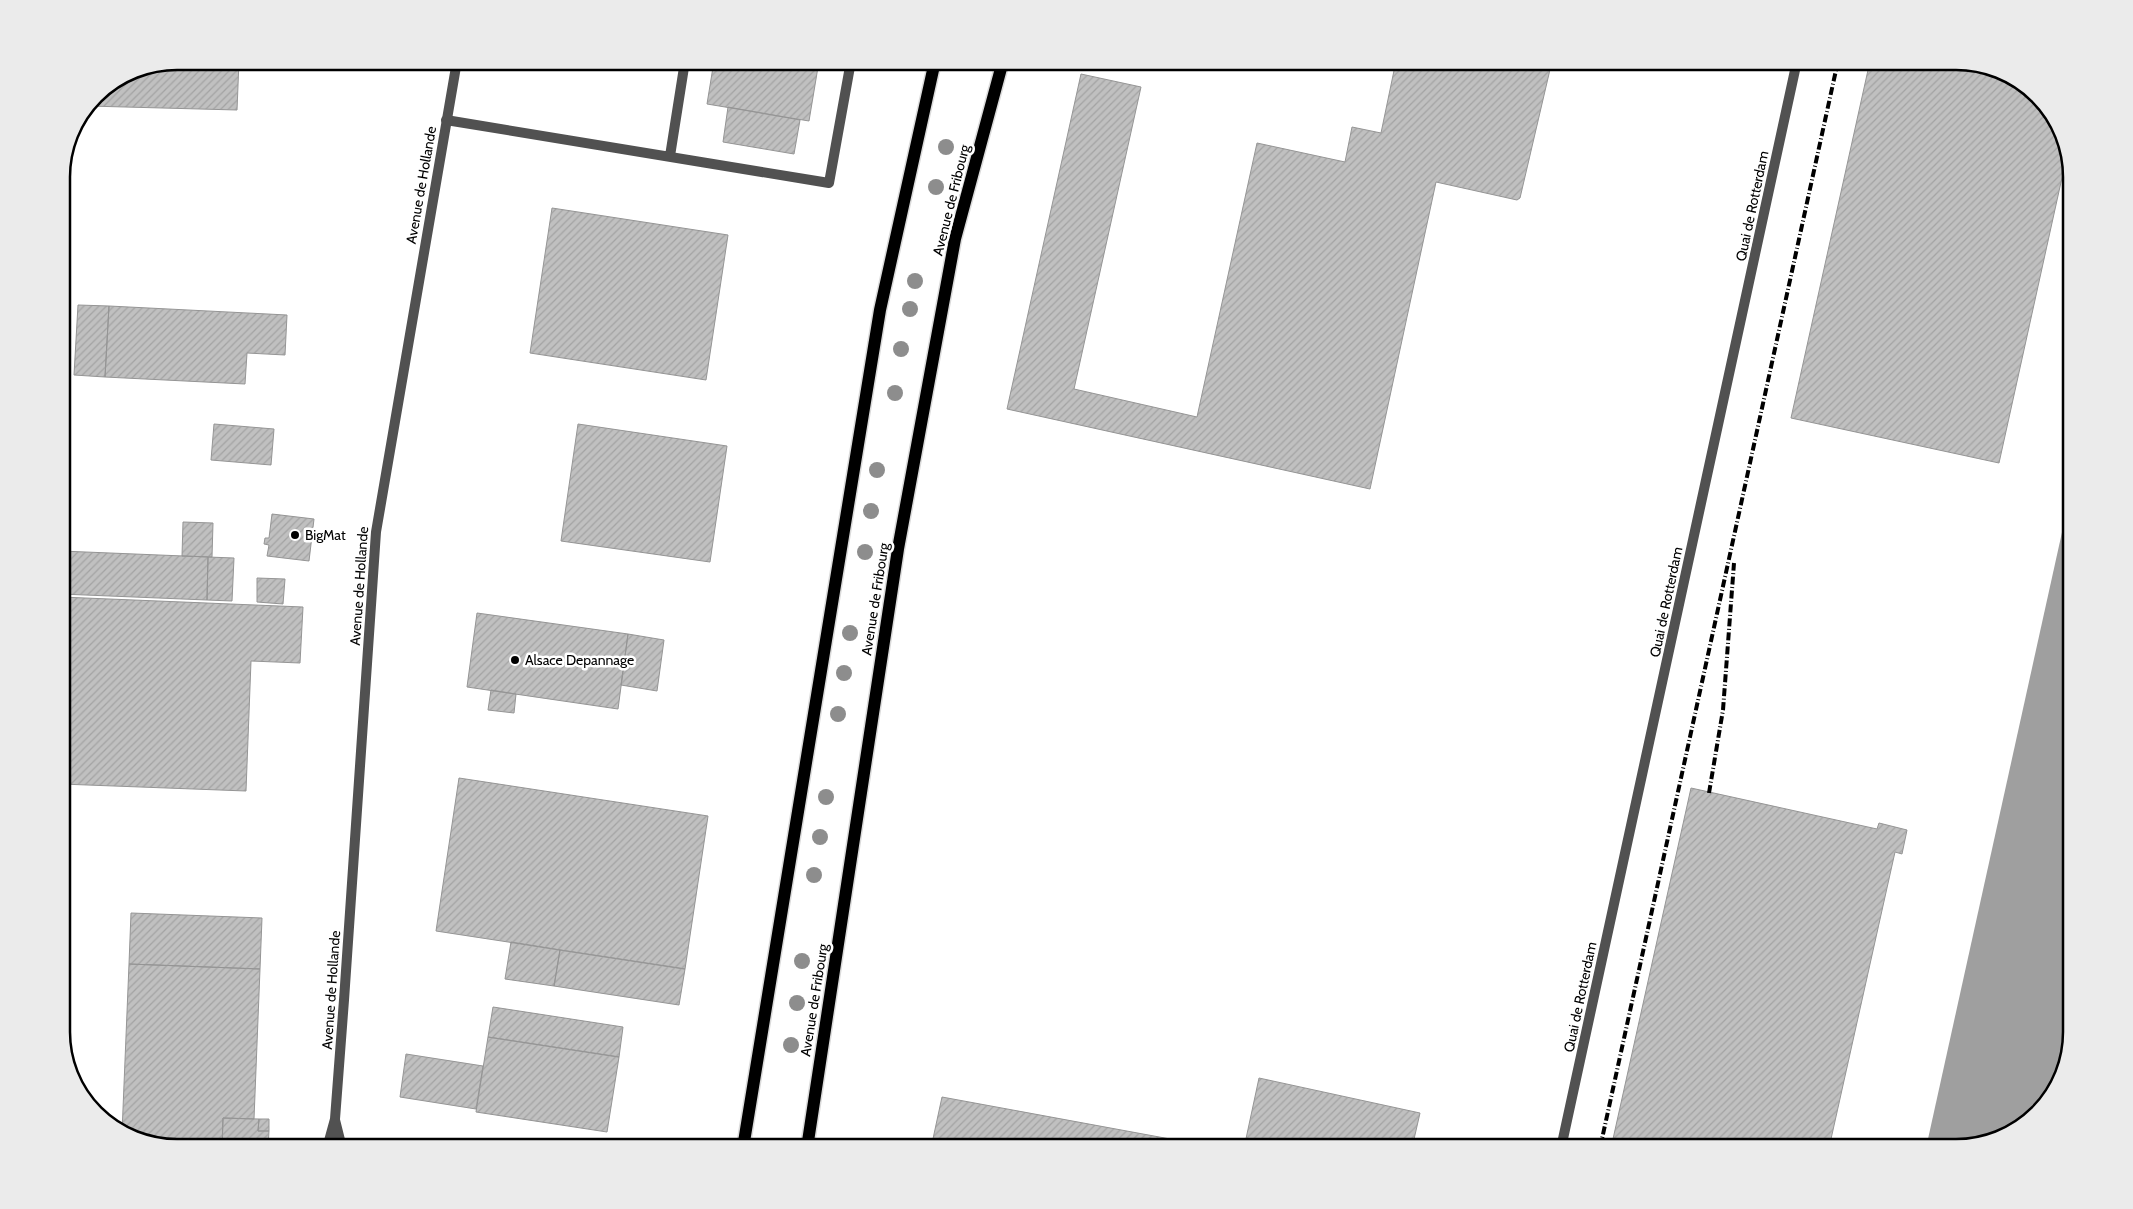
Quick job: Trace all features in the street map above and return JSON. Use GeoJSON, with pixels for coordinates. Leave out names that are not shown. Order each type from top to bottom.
{"type":"FeatureCollection","features":[{"type":"Feature","properties":{"kind":"main road"},"geometry":{"type":"LineString","coordinates":[[744,1139],[880,310],[933,70]]}},
{"type":"Feature","properties":{"kind":"main road","name":"Avenue de Fribourg"},"geometry":{"type":"LineString","coordinates":[[808,1139],[898,548],[955,239],[1001,70]]}},
{"type":"Feature","properties":{"kind":"street","name":"Avenue de Hollande"},"geometry":{"type":"LineString","coordinates":[[329,1139],[335,1119],[376,532],[455,70]]}},
{"type":"Feature","properties":{"kind":"street"},"geometry":{"type":"LineString","coordinates":[[670,156],[684,70]]}},
{"type":"Feature","properties":{"kind":"street"},"geometry":{"type":"LineString","coordinates":[[446,120],[829,183],[850,70]]}},
{"type":"Feature","properties":{"kind":"street","name":"Quai de Rotterdam"},"geometry":{"type":"LineString","coordinates":[[1563,1139],[1795,70]]}},
{"type":"Feature","properties":{"kind":"street","name":"Avenue de Hollande"},"geometry":{"type":"LineString","coordinates":[[335,1119],[340,1139]]}},
{"type":"Feature","properties":{"kind":"shaded area"},"geometry":{"type":"Polygon","coordinates":[[[2063,528],[2063,1032],[2059,1060],[2049,1086],[2041,1097],[2032,1108],[2010,1125],[1997,1131],[1970,1138],[1928,1139],[2063,528]]]}},
{"type":"Feature","properties":{"kind":"building"},"geometry":{"type":"Polygon","coordinates":[[[239,70],[237,110],[97,106],[112,92],[130,81],[156,72],[239,70]]]}},
{"type":"Feature","properties":{"kind":"building"},"geometry":{"type":"Polygon","coordinates":[[[713,70],[818,70],[809,121],[707,104],[713,70]]]}},
{"type":"Feature","properties":{"kind":"building"},"geometry":{"type":"Polygon","coordinates":[[[1394,70],[1550,70],[1520,198],[1517,200],[1436,182],[1370,489],[1007,409],[1081,74],[1141,87],[1074,389],[1197,417],[1257,143],[1345,162],[1352,127],[1381,133],[1394,70]]]}},
{"type":"Feature","properties":{"kind":"building"},"geometry":{"type":"Polygon","coordinates":[[[1868,70],[1970,71],[1997,78],[2010,84],[2032,101],[2045,118],[2057,143],[2063,173],[1999,463],[1791,418],[1868,70]]]}},
{"type":"Feature","properties":{"kind":"building"},"geometry":{"type":"Polygon","coordinates":[[[728,107],[800,120],[794,154],[723,142],[728,107]]]}},
{"type":"Feature","properties":{"kind":"building"},"geometry":{"type":"Polygon","coordinates":[[[552,208],[728,235],[706,380],[530,353],[552,208]]]}},
{"type":"Feature","properties":{"kind":"building"},"geometry":{"type":"Polygon","coordinates":[[[78,305],[109,306],[105,377],[74,375],[78,305]]]}},
{"type":"Feature","properties":{"kind":"building"},"geometry":{"type":"Polygon","coordinates":[[[109,306],[287,315],[285,355],[247,353],[245,384],[105,377],[109,306]]]}},
{"type":"Feature","properties":{"kind":"building"},"geometry":{"type":"Polygon","coordinates":[[[214,424],[274,429],[271,465],[211,460],[214,424]]]}},
{"type":"Feature","properties":{"kind":"building"},"geometry":{"type":"Polygon","coordinates":[[[578,424],[727,446],[710,562],[561,541],[578,424]]]}},
{"type":"Feature","properties":{"kind":"building"},"geometry":{"type":"Polygon","coordinates":[[[272,514],[314,519],[309,561],[267,556],[269,545],[264,544],[265,538],[269,538],[272,514]]]}},
{"type":"Feature","properties":{"kind":"building"},"geometry":{"type":"Polygon","coordinates":[[[183,522],[213,523],[212,557],[182,556],[183,522]]]}},
{"type":"Feature","properties":{"kind":"building"},"geometry":{"type":"Polygon","coordinates":[[[70,551],[208,557],[207,600],[70,594],[70,551]]]}},
{"type":"Feature","properties":{"kind":"building"},"geometry":{"type":"Polygon","coordinates":[[[208,557],[234,558],[232,601],[207,600],[208,557]]]}},
{"type":"Feature","properties":{"kind":"building"},"geometry":{"type":"Polygon","coordinates":[[[257,578],[285,579],[283,604],[257,602],[257,578]]]}},
{"type":"Feature","properties":{"kind":"building"},"geometry":{"type":"Polygon","coordinates":[[[70,597],[303,607],[300,663],[251,661],[246,791],[70,784],[70,597]]]}},
{"type":"Feature","properties":{"kind":"building"},"geometry":{"type":"Polygon","coordinates":[[[477,613],[628,634],[618,709],[467,687],[477,613]]]}},
{"type":"Feature","properties":{"kind":"building"},"geometry":{"type":"Polygon","coordinates":[[[628,634],[664,640],[657,691],[621,685],[628,634]]]}},
{"type":"Feature","properties":{"kind":"building"},"geometry":{"type":"Polygon","coordinates":[[[491,690],[516,694],[514,713],[488,710],[491,690]]]}},
{"type":"Feature","properties":{"kind":"building"},"geometry":{"type":"Polygon","coordinates":[[[459,778],[708,816],[685,969],[436,931],[459,778]]]}},
{"type":"Feature","properties":{"kind":"building"},"geometry":{"type":"Polygon","coordinates":[[[1691,788],[1877,829],[1879,823],[1907,830],[1902,854],[1895,852],[1831,1139],[1613,1139],[1691,788]]]}},
{"type":"Feature","properties":{"kind":"building"},"geometry":{"type":"Polygon","coordinates":[[[131,913],[262,918],[260,969],[129,964],[131,913]]]}},
{"type":"Feature","properties":{"kind":"building"},"geometry":{"type":"Polygon","coordinates":[[[511,942],[560,950],[554,986],[505,979],[511,942]]]}},
{"type":"Feature","properties":{"kind":"building"},"geometry":{"type":"Polygon","coordinates":[[[560,950],[685,969],[679,1005],[554,986],[560,950]]]}},
{"type":"Feature","properties":{"kind":"building"},"geometry":{"type":"Polygon","coordinates":[[[129,964],[260,969],[254,1119],[223,1118],[222,1139],[163,1138],[136,1131],[122,1124],[129,964]]]}},
{"type":"Feature","properties":{"kind":"building"},"geometry":{"type":"Polygon","coordinates":[[[493,1007],[623,1027],[619,1057],[488,1037],[493,1007]]]}},
{"type":"Feature","properties":{"kind":"building"},"geometry":{"type":"Polygon","coordinates":[[[488,1037],[619,1057],[607,1132],[476,1112],[488,1037]]]}},
{"type":"Feature","properties":{"kind":"building"},"geometry":{"type":"Polygon","coordinates":[[[406,1054],[483,1066],[476,1109],[400,1097],[406,1054]]]}},
{"type":"Feature","properties":{"kind":"building"},"geometry":{"type":"Polygon","coordinates":[[[1259,1078],[1420,1113],[1414,1139],[1246,1139],[1259,1078]]]}},
{"type":"Feature","properties":{"kind":"building"},"geometry":{"type":"Polygon","coordinates":[[[942,1097],[1170,1139],[933,1139],[942,1097]]]}},
{"type":"Feature","properties":{"kind":"building"},"geometry":{"type":"Polygon","coordinates":[[[223,1118],[259,1119],[258,1131],[269,1131],[269,1139],[222,1139],[223,1118]]]}},
{"type":"Feature","properties":{"kind":"building"},"geometry":{"type":"Polygon","coordinates":[[[259,1119],[269,1119],[269,1131],[258,1131],[259,1119]]]}},
{"type":"Feature","properties":{"kind":"railway"},"geometry":{"type":"LineString","coordinates":[[1602,1139],[1836,70]]}},
{"type":"Feature","properties":{"kind":"railway"},"geometry":{"type":"LineString","coordinates":[[1709,793],[1723,710],[1734,563]]}},
{"type":"Feature","properties":{"kind":"place","name":"BigMat"},"geometry":{"type":"Point","coordinates":[295,535]}},
{"type":"Feature","properties":{"kind":"place","name":"Alsace Depannage"},"geometry":{"type":"Point","coordinates":[515,660]}}]}
